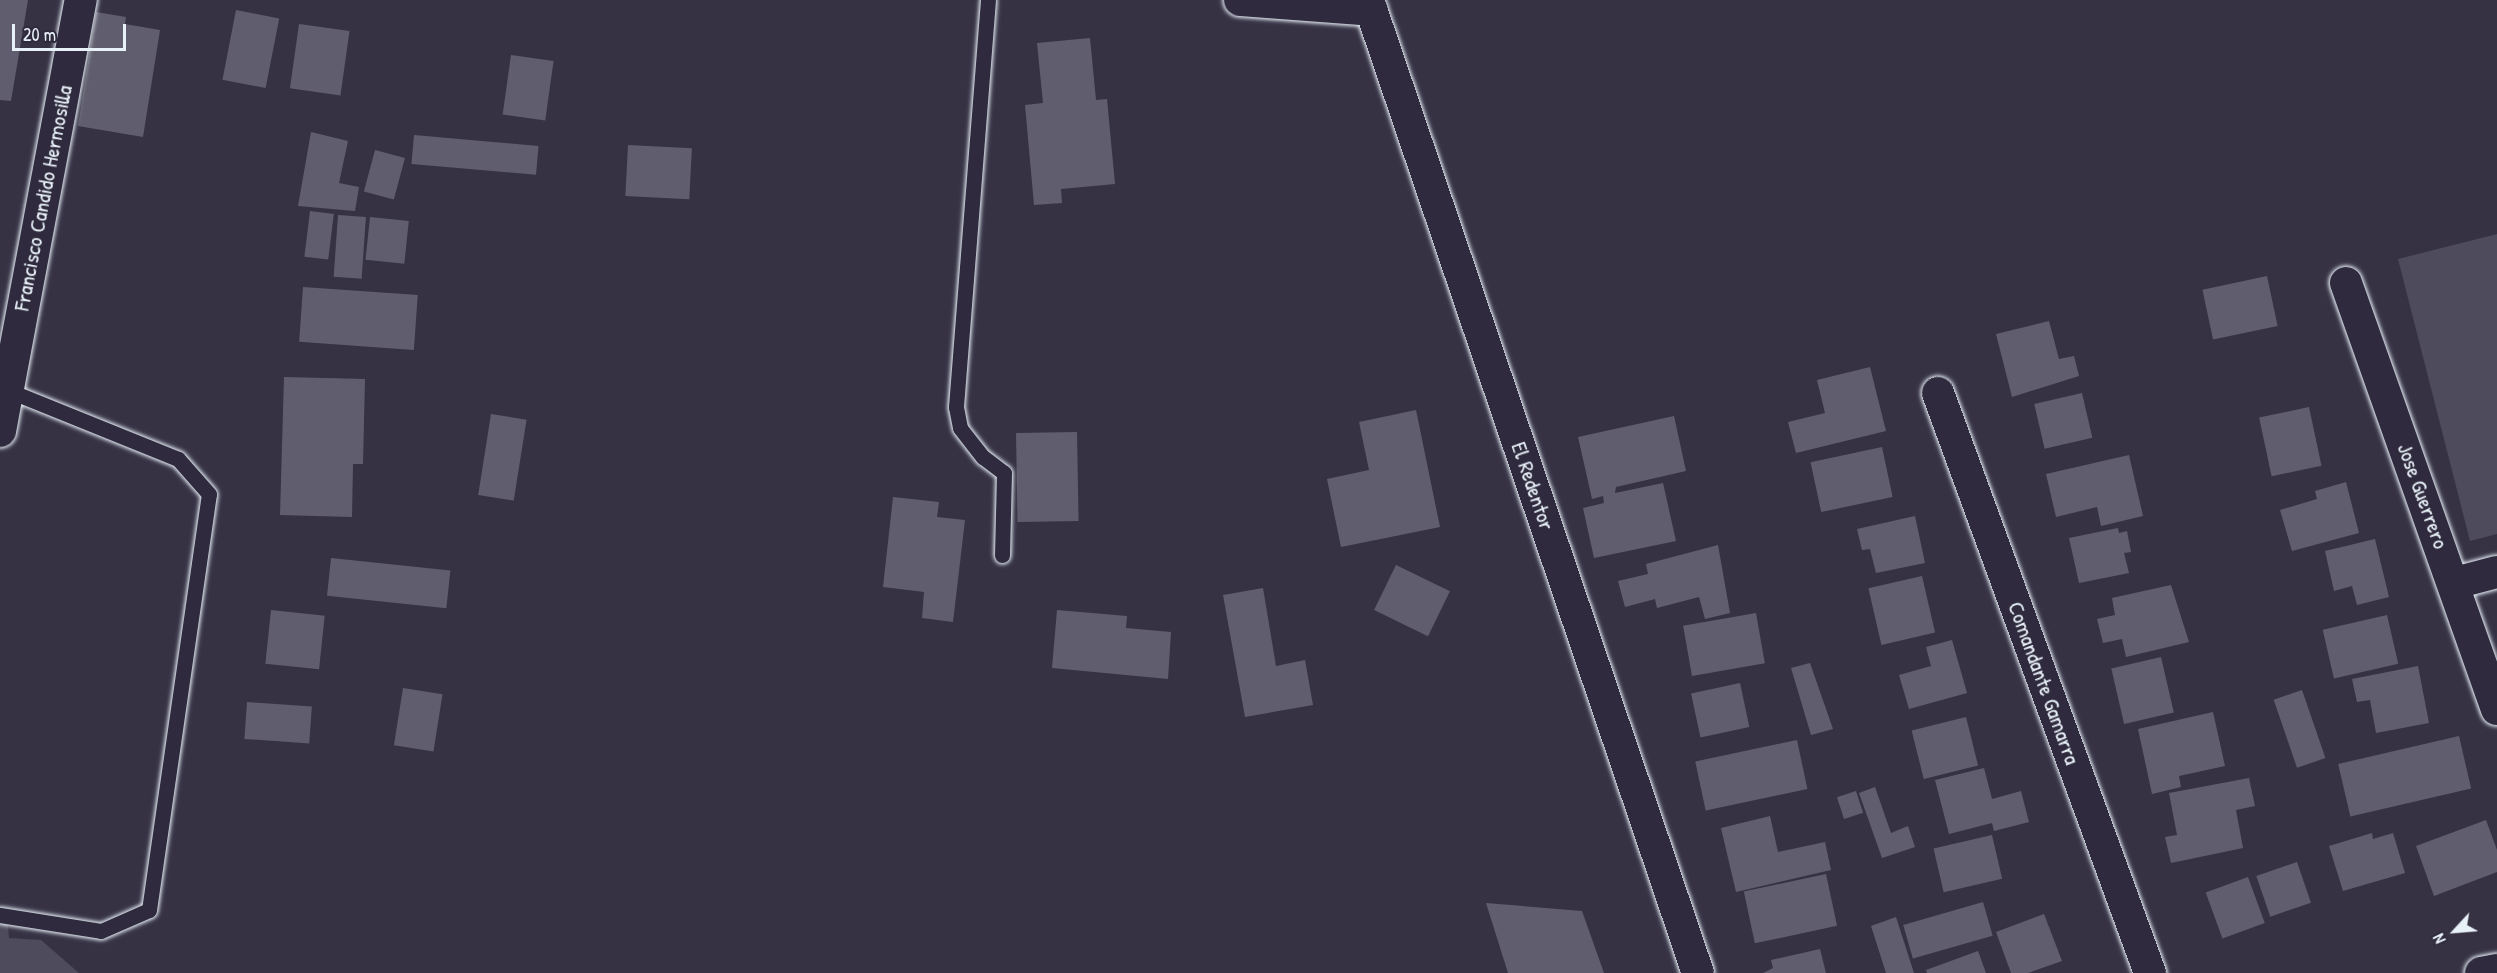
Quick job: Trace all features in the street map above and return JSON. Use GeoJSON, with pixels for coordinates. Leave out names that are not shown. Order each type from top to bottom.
{"type":"FeatureCollection","features":[{"type":"Feature","properties":{"kind":"street","name":"Francisco Candido Hermosilla"},"geometry":{"type":"LineString","coordinates":[[0,431],[81,0]]}},
{"type":"Feature","properties":{"kind":"street"},"geometry":{"type":"LineString","coordinates":[[1240,0],[1370,5]]}},
{"type":"Feature","properties":{"kind":"street","name":"El Redentor"},"geometry":{"type":"LineString","coordinates":[[1370,5],[1698,973]]}},
{"type":"Feature","properties":{"kind":"street","name":"Jose Guerrero"},"geometry":{"type":"LineString","coordinates":[[2346,283],[2455,583],[2497,709]]}},
{"type":"Feature","properties":{"kind":"street","name":"Comandante Gamarra"},"geometry":{"type":"LineString","coordinates":[[1938,393],[2150,973]]}},
{"type":"Feature","properties":{"kind":"street"},"geometry":{"type":"LineString","coordinates":[[2455,583],[2497,572]]}},
{"type":"Feature","properties":{"kind":"street"},"geometry":{"type":"LineString","coordinates":[[2481,973],[2497,970]]}},
{"type":"Feature","properties":{"kind":"lane"},"geometry":{"type":"LineString","coordinates":[[988,0],[956,407],[960,428],[983,457],[1004,473],[1002,555]]}},
{"type":"Feature","properties":{"kind":"lane"},"geometry":{"type":"LineString","coordinates":[[0,915],[101,931],[149,910],[209,494],[178,459],[8,390]]}},
{"type":"Feature","properties":{"kind":"shaded area"},"geometry":{"type":"Polygon","coordinates":[[[2497,234],[2497,534],[2470,541],[2398,259],[2497,234]]]}},
{"type":"Feature","properties":{"kind":"shaded area"},"geometry":{"type":"Polygon","coordinates":[[[0,912],[7,914],[9,938],[41,940],[79,973],[0,973],[0,912]]]}},
{"type":"Feature","properties":{"kind":"building"},"geometry":{"type":"Polygon","coordinates":[[[0,0],[28,0],[11,101],[0,100],[0,0]]]}},
{"type":"Feature","properties":{"kind":"building"},"geometry":{"type":"Polygon","coordinates":[[[236,10],[279,18],[266,88],[222,80],[236,10]]]}},
{"type":"Feature","properties":{"kind":"building"},"geometry":{"type":"Polygon","coordinates":[[[96,12],[126,17],[125,24],[160,30],[143,137],[78,126],[96,12]]]}},
{"type":"Feature","properties":{"kind":"building"},"geometry":{"type":"Polygon","coordinates":[[[299,24],[350,31],[340,95],[290,88],[299,24]]]}},
{"type":"Feature","properties":{"kind":"building"},"geometry":{"type":"Polygon","coordinates":[[[1090,38],[1096,100],[1107,99],[1115,184],[1061,189],[1062,203],[1034,205],[1025,105],[1043,103],[1037,43],[1090,38]]]}},
{"type":"Feature","properties":{"kind":"building"},"geometry":{"type":"Polygon","coordinates":[[[511,55],[554,61],[545,120],[503,114],[511,55]]]}},
{"type":"Feature","properties":{"kind":"building"},"geometry":{"type":"Polygon","coordinates":[[[311,132],[348,141],[339,183],[359,187],[355,211],[298,206],[311,132]]]}},
{"type":"Feature","properties":{"kind":"building"},"geometry":{"type":"Polygon","coordinates":[[[414,135],[539,146],[536,175],[411,164],[414,135]]]}},
{"type":"Feature","properties":{"kind":"building"},"geometry":{"type":"Polygon","coordinates":[[[628,145],[692,148],[689,199],[625,196],[628,145]]]}},
{"type":"Feature","properties":{"kind":"building"},"geometry":{"type":"Polygon","coordinates":[[[375,150],[405,158],[394,200],[364,192],[375,150]]]}},
{"type":"Feature","properties":{"kind":"building"},"geometry":{"type":"Polygon","coordinates":[[[310,211],[334,214],[328,260],[304,257],[310,211]]]}},
{"type":"Feature","properties":{"kind":"building"},"geometry":{"type":"Polygon","coordinates":[[[338,215],[366,217],[362,279],[334,277],[338,215]]]}},
{"type":"Feature","properties":{"kind":"building"},"geometry":{"type":"Polygon","coordinates":[[[370,217],[409,221],[404,264],[366,260],[370,217]]]}},
{"type":"Feature","properties":{"kind":"building"},"geometry":{"type":"Polygon","coordinates":[[[2267,276],[2278,326],[2213,340],[2202,290],[2267,276]]]}},
{"type":"Feature","properties":{"kind":"building"},"geometry":{"type":"Polygon","coordinates":[[[303,287],[418,295],[414,350],[299,342],[303,287]]]}},
{"type":"Feature","properties":{"kind":"building"},"geometry":{"type":"Polygon","coordinates":[[[2049,321],[2059,359],[2074,356],[2079,376],[2012,397],[1996,334],[2049,321]]]}},
{"type":"Feature","properties":{"kind":"building"},"geometry":{"type":"Polygon","coordinates":[[[1870,367],[1886,431],[1796,453],[1788,422],[1825,413],[1817,380],[1870,367]]]}},
{"type":"Feature","properties":{"kind":"building"},"geometry":{"type":"Polygon","coordinates":[[[284,377],[365,379],[363,464],[353,464],[352,517],[280,515],[284,377]]]}},
{"type":"Feature","properties":{"kind":"building"},"geometry":{"type":"Polygon","coordinates":[[[2082,393],[2092,438],[2045,449],[2034,404],[2082,393]]]}},
{"type":"Feature","properties":{"kind":"building"},"geometry":{"type":"Polygon","coordinates":[[[2309,407],[2321,466],[2272,476],[2259,418],[2309,407]]]}},
{"type":"Feature","properties":{"kind":"building"},"geometry":{"type":"Polygon","coordinates":[[[1416,410],[1440,527],[1341,547],[1327,479],[1369,470],[1359,422],[1416,410]]]}},
{"type":"Feature","properties":{"kind":"building"},"geometry":{"type":"Polygon","coordinates":[[[491,414],[527,420],[514,501],[478,495],[491,414]]]}},
{"type":"Feature","properties":{"kind":"building"},"geometry":{"type":"Polygon","coordinates":[[[1674,416],[1686,471],[1616,487],[1615,493],[1663,483],[1676,541],[1594,558],[1583,508],[1604,503],[1603,496],[1592,499],[1578,437],[1674,416]]]}},
{"type":"Feature","properties":{"kind":"building"},"geometry":{"type":"Polygon","coordinates":[[[1077,432],[1079,521],[1018,522],[1016,433],[1077,432]]]}},
{"type":"Feature","properties":{"kind":"building"},"geometry":{"type":"Polygon","coordinates":[[[1882,447],[1893,497],[1821,512],[1811,462],[1882,447]]]}},
{"type":"Feature","properties":{"kind":"building"},"geometry":{"type":"Polygon","coordinates":[[[2129,455],[2143,516],[2101,526],[2097,507],[2056,517],[2046,474],[2129,455]]]}},
{"type":"Feature","properties":{"kind":"building"},"geometry":{"type":"Polygon","coordinates":[[[2346,482],[2359,533],[2292,551],[2280,510],[2317,499],[2315,491],[2346,482]]]}},
{"type":"Feature","properties":{"kind":"building"},"geometry":{"type":"Polygon","coordinates":[[[893,497],[939,502],[937,517],[965,520],[953,622],[922,618],[924,592],[883,587],[893,497]]]}},
{"type":"Feature","properties":{"kind":"building"},"geometry":{"type":"Polygon","coordinates":[[[1915,516],[1925,563],[1876,573],[1870,549],[1862,550],[1857,529],[1915,516]]]}},
{"type":"Feature","properties":{"kind":"building"},"geometry":{"type":"Polygon","coordinates":[[[2118,528],[2119,533],[2127,531],[2131,552],[2124,553],[2129,573],[2079,583],[2069,538],[2118,528]]]}},
{"type":"Feature","properties":{"kind":"building"},"geometry":{"type":"Polygon","coordinates":[[[2375,539],[2389,597],[2357,605],[2352,586],[2334,591],[2325,551],[2375,539]]]}},
{"type":"Feature","properties":{"kind":"building"},"geometry":{"type":"Polygon","coordinates":[[[1718,545],[1730,613],[1705,619],[1699,597],[1657,608],[1655,599],[1625,607],[1618,581],[1648,574],[1646,564],[1718,545]]]}},
{"type":"Feature","properties":{"kind":"building"},"geometry":{"type":"Polygon","coordinates":[[[331,558],[450,571],[446,608],[327,596],[331,558]]]}},
{"type":"Feature","properties":{"kind":"building"},"geometry":{"type":"Polygon","coordinates":[[[1396,565],[1450,591],[1428,636],[1374,610],[1396,565]]]}},
{"type":"Feature","properties":{"kind":"building"},"geometry":{"type":"Polygon","coordinates":[[[1922,576],[1935,633],[1881,645],[1868,588],[1922,576]]]}},
{"type":"Feature","properties":{"kind":"building"},"geometry":{"type":"Polygon","coordinates":[[[2171,585],[2189,642],[2126,657],[2122,639],[2103,643],[2097,619],[2115,615],[2112,598],[2171,585]]]}},
{"type":"Feature","properties":{"kind":"building"},"geometry":{"type":"Polygon","coordinates":[[[1263,588],[1276,666],[1305,660],[1313,705],[1245,717],[1223,595],[1263,588]]]}},
{"type":"Feature","properties":{"kind":"building"},"geometry":{"type":"Polygon","coordinates":[[[271,610],[325,616],[319,669],[265,664],[271,610]]]}},
{"type":"Feature","properties":{"kind":"building"},"geometry":{"type":"Polygon","coordinates":[[[1057,610],[1127,616],[1126,628],[1171,632],[1168,679],[1052,668],[1057,610]]]}},
{"type":"Feature","properties":{"kind":"building"},"geometry":{"type":"Polygon","coordinates":[[[1756,613],[1765,663],[1692,676],[1683,626],[1756,613]]]}},
{"type":"Feature","properties":{"kind":"building"},"geometry":{"type":"Polygon","coordinates":[[[2387,615],[2398,664],[2334,679],[2323,630],[2387,615]]]}},
{"type":"Feature","properties":{"kind":"building"},"geometry":{"type":"Polygon","coordinates":[[[1952,640],[1967,693],[1909,709],[1899,675],[1931,666],[1926,647],[1952,640]]]}},
{"type":"Feature","properties":{"kind":"building"},"geometry":{"type":"Polygon","coordinates":[[[2161,657],[2174,713],[2124,724],[2111,668],[2161,657]]]}},
{"type":"Feature","properties":{"kind":"building"},"geometry":{"type":"Polygon","coordinates":[[[1810,663],[1833,729],[1811,735],[1791,668],[1810,663]]]}},
{"type":"Feature","properties":{"kind":"building"},"geometry":{"type":"Polygon","coordinates":[[[2418,666],[2429,723],[2376,733],[2370,700],[2357,702],[2352,679],[2418,666]]]}},
{"type":"Feature","properties":{"kind":"building"},"geometry":{"type":"Polygon","coordinates":[[[1740,683],[1749,727],[1700,737],[1691,693],[1740,683]]]}},
{"type":"Feature","properties":{"kind":"building"},"geometry":{"type":"Polygon","coordinates":[[[403,688],[443,694],[433,752],[394,745],[403,688]]]}},
{"type":"Feature","properties":{"kind":"building"},"geometry":{"type":"Polygon","coordinates":[[[2302,690],[2325,758],[2297,768],[2274,700],[2302,690]]]}},
{"type":"Feature","properties":{"kind":"building"},"geometry":{"type":"Polygon","coordinates":[[[247,702],[312,707],[309,743],[244,739],[247,702]]]}},
{"type":"Feature","properties":{"kind":"building"},"geometry":{"type":"Polygon","coordinates":[[[2213,712],[2225,766],[2179,776],[2181,787],[2152,794],[2138,729],[2213,712]]]}},
{"type":"Feature","properties":{"kind":"building"},"geometry":{"type":"Polygon","coordinates":[[[1966,717],[1978,766],[1924,779],[1912,731],[1966,717]]]}},
{"type":"Feature","properties":{"kind":"building"},"geometry":{"type":"Polygon","coordinates":[[[2459,736],[2471,789],[2350,817],[2338,764],[2459,736]]]}},
{"type":"Feature","properties":{"kind":"building"},"geometry":{"type":"Polygon","coordinates":[[[1797,740],[1807,789],[1706,811],[1695,762],[1797,740]]]}},
{"type":"Feature","properties":{"kind":"building"},"geometry":{"type":"Polygon","coordinates":[[[1984,768],[1992,799],[2021,791],[2029,822],[1994,831],[1992,823],[1949,834],[1935,780],[1984,768]]]}},
{"type":"Feature","properties":{"kind":"building"},"geometry":{"type":"Polygon","coordinates":[[[2249,778],[2255,806],[2236,810],[2243,848],[2171,863],[2165,837],[2177,835],[2169,793],[2249,778]]]}},
{"type":"Feature","properties":{"kind":"building"},"geometry":{"type":"Polygon","coordinates":[[[1875,787],[1891,833],[1908,826],[1915,847],[1882,858],[1859,793],[1875,787]]]}},
{"type":"Feature","properties":{"kind":"building"},"geometry":{"type":"Polygon","coordinates":[[[1856,791],[1863,813],[1844,819],[1837,797],[1856,791]]]}},
{"type":"Feature","properties":{"kind":"building"},"geometry":{"type":"Polygon","coordinates":[[[1770,816],[1778,852],[1825,842],[1831,870],[1736,892],[1721,828],[1770,816]]]}},
{"type":"Feature","properties":{"kind":"building"},"geometry":{"type":"Polygon","coordinates":[[[2486,820],[2497,850],[2497,872],[2434,896],[2416,846],[2486,820]]]}},
{"type":"Feature","properties":{"kind":"building"},"geometry":{"type":"Polygon","coordinates":[[[2372,833],[2373,839],[2393,833],[2405,873],[2343,891],[2329,846],[2372,833]]]}},
{"type":"Feature","properties":{"kind":"building"},"geometry":{"type":"Polygon","coordinates":[[[1992,835],[2002,879],[1944,892],[1934,848],[1992,835]]]}},
{"type":"Feature","properties":{"kind":"building"},"geometry":{"type":"Polygon","coordinates":[[[2297,862],[2311,903],[2270,917],[2256,876],[2297,862]]]}},
{"type":"Feature","properties":{"kind":"building"},"geometry":{"type":"Polygon","coordinates":[[[1826,874],[1837,926],[1755,943],[1744,891],[1826,874]]]}},
{"type":"Feature","properties":{"kind":"building"},"geometry":{"type":"Polygon","coordinates":[[[2248,877],[2265,923],[2222,938],[2206,892],[2248,877]]]}},
{"type":"Feature","properties":{"kind":"building"},"geometry":{"type":"Polygon","coordinates":[[[1983,902],[1993,936],[1913,959],[1903,925],[1983,902]]]}},
{"type":"Feature","properties":{"kind":"building"},"geometry":{"type":"Polygon","coordinates":[[[1486,903],[1582,911],[1604,973],[1508,973],[1486,903]]]}},
{"type":"Feature","properties":{"kind":"building"},"geometry":{"type":"Polygon","coordinates":[[[2044,914],[2062,961],[2028,973],[2011,973],[1996,932],[2044,914]]]}},
{"type":"Feature","properties":{"kind":"building"},"geometry":{"type":"Polygon","coordinates":[[[1896,917],[1914,973],[1886,973],[1871,926],[1896,917]]]}},
{"type":"Feature","properties":{"kind":"building"},"geometry":{"type":"Polygon","coordinates":[[[1820,949],[1826,973],[1763,973],[1773,968],[1771,960],[1820,949]]]}},
{"type":"Feature","properties":{"kind":"building"},"geometry":{"type":"Polygon","coordinates":[[[1978,951],[1986,973],[1927,973],[1926,970],[1978,951]]]}}]}
